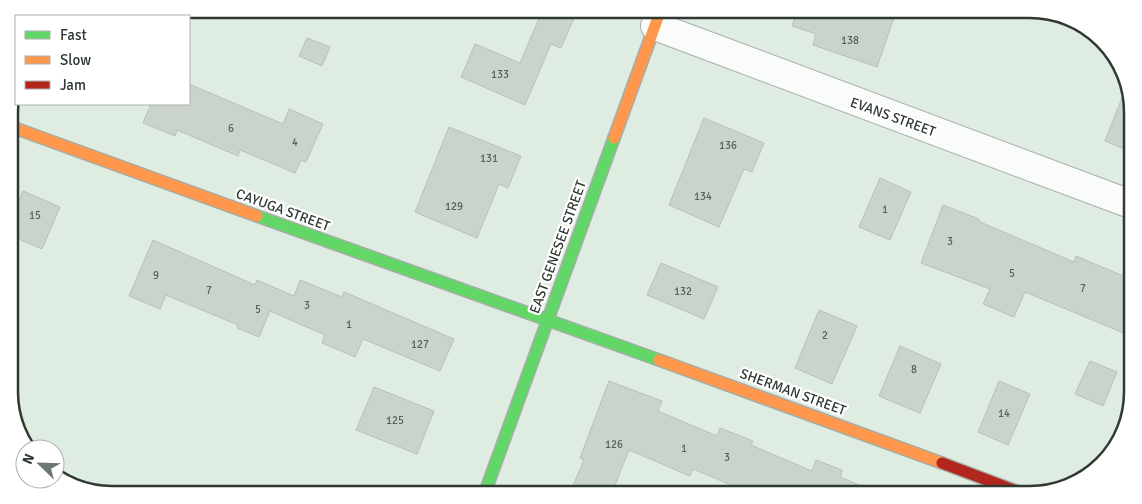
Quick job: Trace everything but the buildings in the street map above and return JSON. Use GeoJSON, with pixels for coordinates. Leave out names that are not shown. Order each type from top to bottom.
{"type":"FeatureCollection","features":[{"type":"Feature","properties":{"kind":"main road","name":"EAST GENESEE STREET"},"geometry":{"type":"LineString","coordinates":[[487,486],[658,18]]}},
{"type":"Feature","properties":{"kind":"main road","name":"CAYUGA STREET"},"geometry":{"type":"LineString","coordinates":[[18,129],[547,322]]}},
{"type":"Feature","properties":{"kind":"main road","name":"SHERMAN STREET"},"geometry":{"type":"LineString","coordinates":[[547,322],[729,384],[1003,486]]}},
{"type":"Feature","properties":{"kind":"street","name":"EVANS STREET"},"geometry":{"type":"LineString","coordinates":[[658,18],[1124,202]]}},
{"type":"Feature","properties":{"kind":"traffic: fast"},"geometry":{"type":"LineString","coordinates":[[487,486],[614,138]]}},
{"type":"Feature","properties":{"kind":"traffic: fast"},"geometry":{"type":"LineString","coordinates":[[257,216],[659,360]]}},
{"type":"Feature","properties":{"kind":"traffic: slow"},"geometry":{"type":"LineString","coordinates":[[614,138],[658,18]]}},
{"type":"Feature","properties":{"kind":"traffic: slow"},"geometry":{"type":"LineString","coordinates":[[18,129],[257,216]]}},
{"type":"Feature","properties":{"kind":"traffic: slow"},"geometry":{"type":"LineString","coordinates":[[659,360],[942,463]]}},
{"type":"Feature","properties":{"kind":"traffic: jam"},"geometry":{"type":"LineString","coordinates":[[942,463],[1003,486]]}}]}
